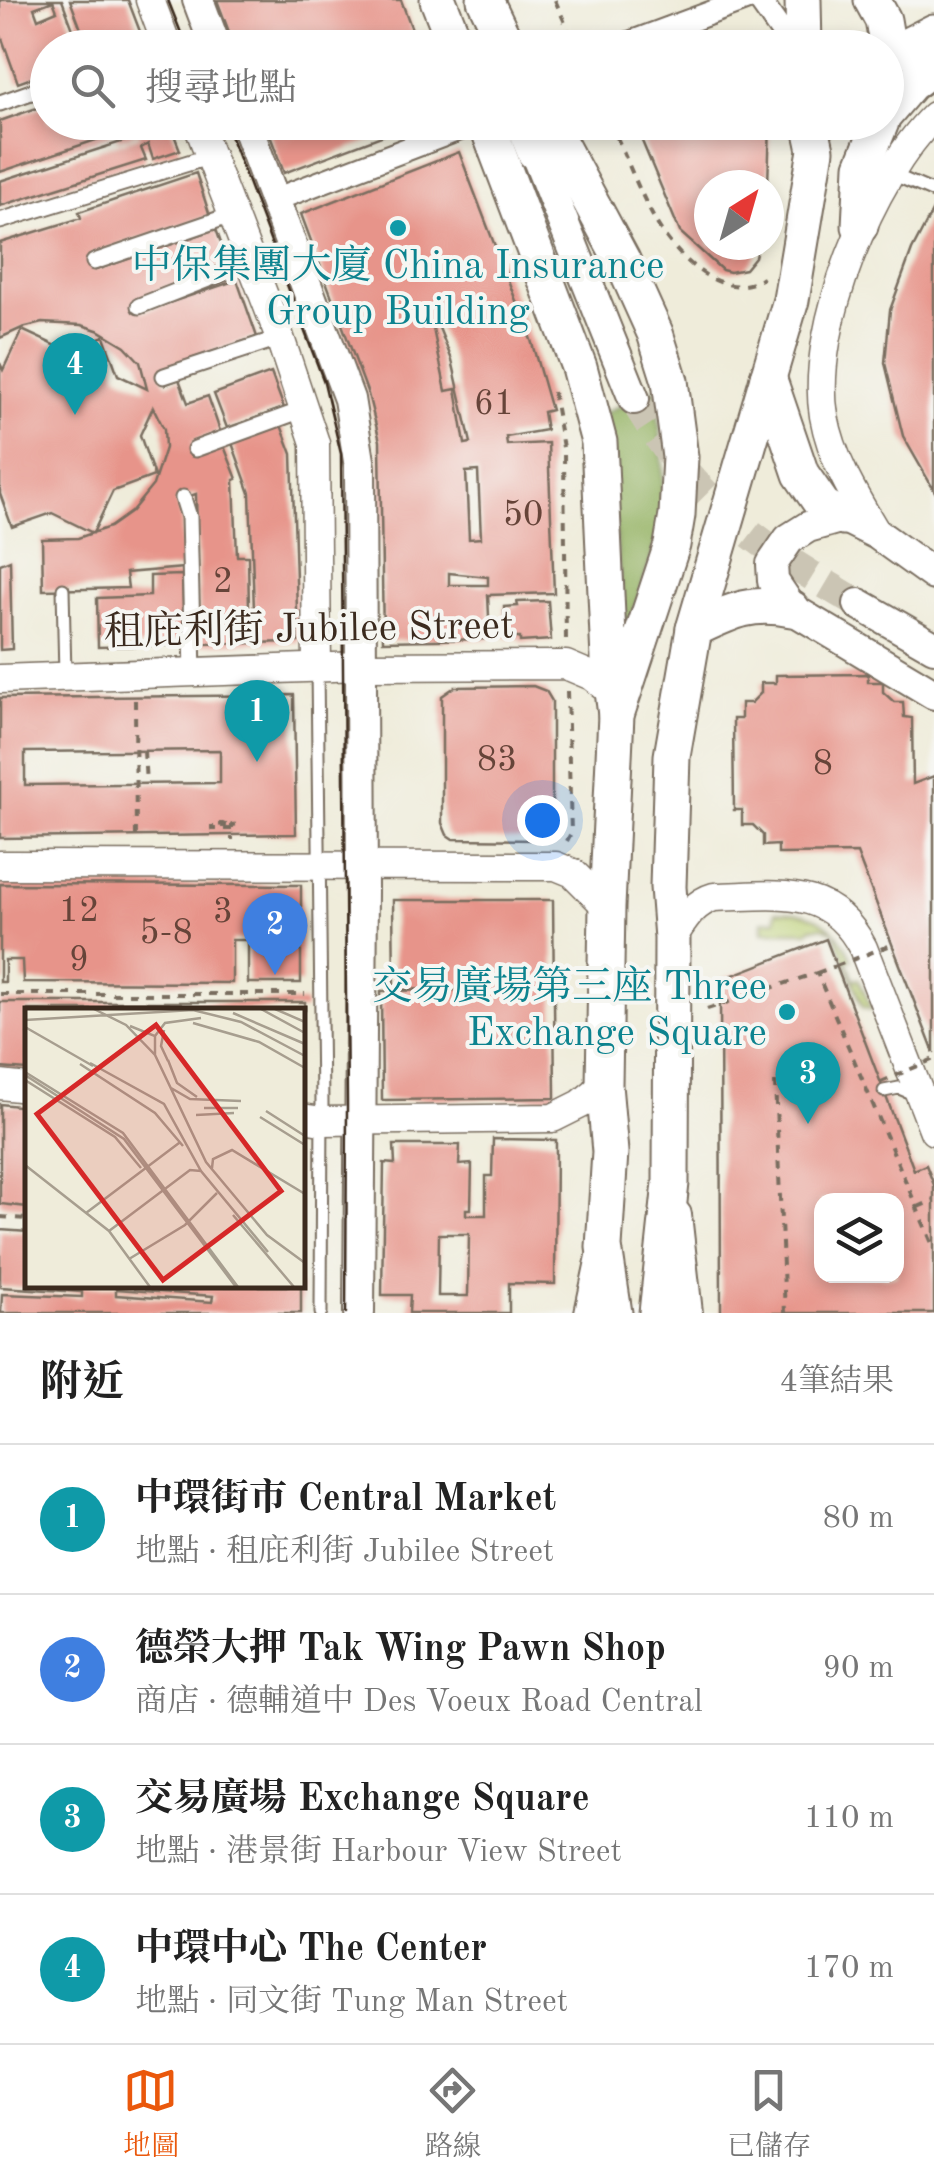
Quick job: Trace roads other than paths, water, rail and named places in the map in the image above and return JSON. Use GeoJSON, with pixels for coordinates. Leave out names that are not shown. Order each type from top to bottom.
{"type":"FeatureCollection","features":[{"type":"Feature","properties":{"kind":"main road"},"geometry":{"type":"LineString","coordinates":[[198,0],[209,30]]}},
{"type":"Feature","properties":{"kind":"main road"},"geometry":{"type":"LineString","coordinates":[[438,0],[450,30]]}},
{"type":"Feature","properties":{"kind":"main road"},"geometry":{"type":"LineString","coordinates":[[475,0],[487,30]]}},
{"type":"Feature","properties":{"kind":"main road"},"geometry":{"type":"LineString","coordinates":[[485,0],[499,30]]}},
{"type":"Feature","properties":{"kind":"main road"},"geometry":{"type":"LineString","coordinates":[[803,0],[804,30]]}},
{"type":"Feature","properties":{"kind":"main road"},"geometry":{"type":"LineString","coordinates":[[872,0],[885,30]]}},
{"type":"Feature","properties":{"kind":"main road"},"geometry":{"type":"LineString","coordinates":[[904,48],[934,32]]}},
{"type":"Feature","properties":{"kind":"main road"},"geometry":{"type":"LineString","coordinates":[[904,91],[934,66]]}},
{"type":"Feature","properties":{"kind":"main road"},"geometry":{"type":"LineString","coordinates":[[251,140],[341,373],[356,422],[360,468],[362,866],[359,1313]]}},
{"type":"Feature","properties":{"kind":"main road"},"geometry":{"type":"LineString","coordinates":[[489,140],[576,357],[600,442],[614,703],[604,1084],[610,1152],[604,1248],[590,1313]]}},
{"type":"Feature","properties":{"kind":"main road"},"geometry":{"type":"LineString","coordinates":[[538,140],[634,399]]}},
{"type":"Feature","properties":{"kind":"main road"},"geometry":{"type":"LineString","coordinates":[[540,140],[648,314],[670,382],[678,432],[680,486],[672,545],[614,703]]}},
{"type":"Feature","properties":{"kind":"main road"},"geometry":{"type":"LineString","coordinates":[[656,1313],[671,1183],[672,938],[668,887],[672,756],[690,646],[791,300],[819,140]]}},
{"type":"Feature","properties":{"kind":"main road"},"geometry":{"type":"LineString","coordinates":[[860,226],[864,166],[873,140]]}},
{"type":"Feature","properties":{"kind":"main road"},"geometry":{"type":"LineString","coordinates":[[768,377],[801,474],[823,506],[877,534],[934,575]]}},
{"type":"Feature","properties":{"kind":"main road"},"geometry":{"type":"LineString","coordinates":[[792,609],[773,582],[772,564],[780,548],[808,527],[843,517]]}},
{"type":"Feature","properties":{"kind":"main road"},"geometry":{"type":"LineString","coordinates":[[690,646],[733,610],[756,604],[792,609],[934,694]]}},
{"type":"Feature","properties":{"kind":"main road"},"geometry":{"type":"LineString","coordinates":[[859,604],[934,647]]}},
{"type":"Feature","properties":{"kind":"main road"},"geometry":{"type":"LineString","coordinates":[[671,1183],[687,1313]]}},
{"type":"Feature","properties":{"kind":"main road"},"geometry":{"type":"LineString","coordinates":[[604,1248],[614,1313]]}},
{"type":"Feature","properties":{"kind":"street"},"geometry":{"type":"LineString","coordinates":[[150,0],[158,30]]}},
{"type":"Feature","properties":{"kind":"street"},"geometry":{"type":"LineString","coordinates":[[664,30],[745,0]]}},
{"type":"Feature","properties":{"kind":"street"},"geometry":{"type":"LineString","coordinates":[[758,0],[780,30]]}},
{"type":"Feature","properties":{"kind":"street"},"geometry":{"type":"LineString","coordinates":[[0,103],[30,92]]}},
{"type":"Feature","properties":{"kind":"street"},"geometry":{"type":"LineString","coordinates":[[877,534],[848,485],[831,443],[821,375],[860,226],[888,173],[934,116]]}},
{"type":"Feature","properties":{"kind":"street"},"geometry":{"type":"LineString","coordinates":[[204,140],[292,372],[314,443],[316,668]]}},
{"type":"Feature","properties":{"kind":"street"},"geometry":{"type":"LineString","coordinates":[[274,200],[434,140]]}},
{"type":"Feature","properties":{"kind":"street"},"geometry":{"type":"LineString","coordinates":[[0,220],[211,156]]}},
{"type":"Feature","properties":{"kind":"street"},"geometry":{"type":"LineString","coordinates":[[94,262],[220,219]]}},
{"type":"Feature","properties":{"kind":"street"},"geometry":{"type":"LineString","coordinates":[[140,306],[239,267]]}},
{"type":"Feature","properties":{"kind":"street"},"geometry":{"type":"LineString","coordinates":[[164,376],[267,342]]}},
{"type":"Feature","properties":{"kind":"street"},"geometry":{"type":"LineString","coordinates":[[194,449],[294,413]]}},
{"type":"Feature","properties":{"kind":"street"},"geometry":{"type":"LineString","coordinates":[[183,498],[189,517],[193,672]]}},
{"type":"Feature","properties":{"kind":"street","name":"租庇利街 Jubilee Street"},"geometry":{"type":"LineString","coordinates":[[0,679],[361,666],[566,665],[592,676],[614,703]]}},
{"type":"Feature","properties":{"kind":"street"},"geometry":{"type":"LineString","coordinates":[[0,865],[556,866],[573,874],[607,907]]}},
{"type":"Feature","properties":{"kind":"street"},"geometry":{"type":"LineString","coordinates":[[672,938],[702,900],[714,897],[806,897],[837,912],[848,922],[863,948],[934,1131]]}},
{"type":"Feature","properties":{"kind":"street"},"geometry":{"type":"LineString","coordinates":[[312,1119],[553,1118],[582,1104],[604,1084]]}},
{"type":"Feature","properties":{"kind":"street"},"geometry":{"type":"LineString","coordinates":[[0,1085],[25,1088]]}},
{"type":"Feature","properties":{"kind":"lane"},"geometry":{"type":"LineString","coordinates":[[888,173],[934,192]]}},
{"type":"Feature","properties":{"kind":"lane"},"geometry":{"type":"LineString","coordinates":[[63,589],[66,677]]}},
{"type":"Feature","properties":{"kind":"lane"},"geometry":{"type":"LineString","coordinates":[[316,668],[320,866],[312,1119],[320,1313]]}},
{"type":"Feature","properties":{"kind":"lane"},"geometry":{"type":"LineString","coordinates":[[882,1086],[906,1090],[922,1101]]}},
{"type":"Feature","properties":{"kind":"tunnel"},"geometry":{"type":"LineString","coordinates":[[634,399],[681,467],[731,518],[790,562],[859,604]]}},
{"type":"Feature","properties":{"kind":"tram line"},"geometry":{"type":"LineString","coordinates":[[168,0],[180,30]]}},
{"type":"Feature","properties":{"kind":"tram line"},"geometry":{"type":"LineString","coordinates":[[232,140],[324,382],[341,454],[346,1313]]}},
{"type":"Feature","properties":{"kind":"place","name":"中保集團大廈 China Insurance Group Building"},"geometry":{"type":"Point","coordinates":[398,228]}},
{"type":"Feature","properties":{"kind":"place","name":"中環中心 The Center"},"geometry":{"type":"Point","coordinates":[75,415]}},
{"type":"Feature","properties":{"kind":"place","name":"中環街市 Central Market"},"geometry":{"type":"Point","coordinates":[257,762]}},
{"type":"Feature","properties":{"kind":"place","name":"德榮大押 Tak Wing Pawn Shop"},"geometry":{"type":"Point","coordinates":[275,975]}},
{"type":"Feature","properties":{"kind":"place","name":"交易廣場第三座 Three Exchange Square"},"geometry":{"type":"Point","coordinates":[787,1012]}},
{"type":"Feature","properties":{"kind":"place","name":"交易廣場 Exchange Square"},"geometry":{"type":"Point","coordinates":[808,1124]}}]}
